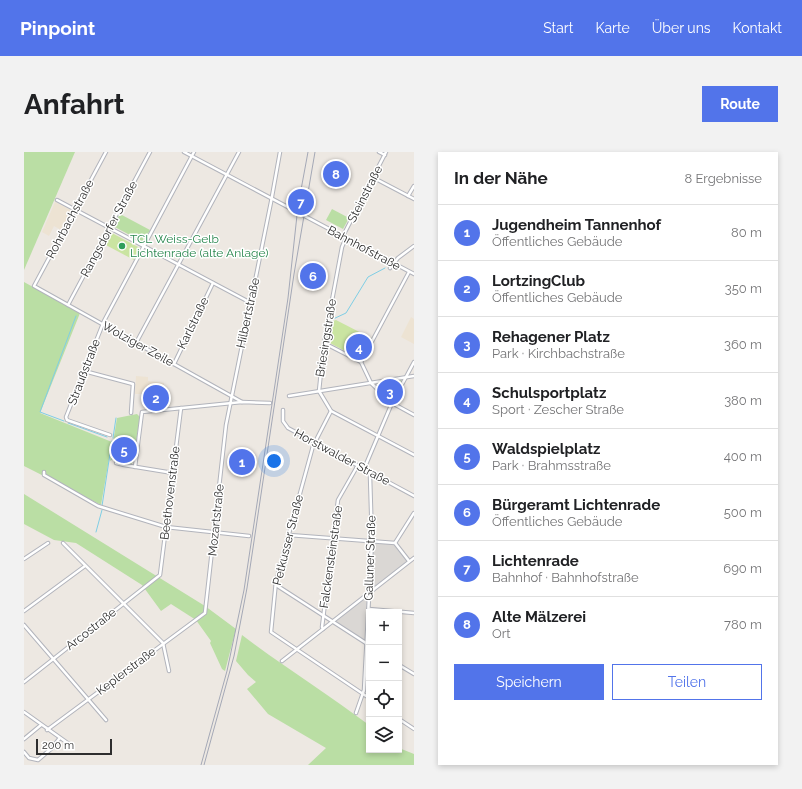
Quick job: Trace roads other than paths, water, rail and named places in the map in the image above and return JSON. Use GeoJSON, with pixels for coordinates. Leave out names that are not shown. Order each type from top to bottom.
{"type":"FeatureCollection","features":[{"type":"Feature","properties":{"kind":"street","name":"Rohrbachstraße"},"geometry":{"type":"LineString","coordinates":[[34,286],[106,152]]}},
{"type":"Feature","properties":{"kind":"street","name":"Rangsdorfer Straße"},"geometry":{"type":"LineString","coordinates":[[68,305],[150,152]]}},
{"type":"Feature","properties":{"kind":"street","name":"Bahnhofstraße"},"geometry":{"type":"LineString","coordinates":[[184,152],[414,274]]}},
{"type":"Feature","properties":{"kind":"street","name":"Straußstraße"},"geometry":{"type":"LineString","coordinates":[[110,435],[67,420],[66,418],[102,324],[194,152]]}},
{"type":"Feature","properties":{"kind":"street"},"geometry":{"type":"LineString","coordinates":[[136,343],[239,152]]}},
{"type":"Feature","properties":{"kind":"street","name":"Hilbertstraße"},"geometry":{"type":"LineString","coordinates":[[230,404],[272,199],[280,152]]}},
{"type":"Feature","properties":{"kind":"street"},"geometry":{"type":"LineString","coordinates":[[379,152],[385,153]]}},
{"type":"Feature","properties":{"kind":"street","name":"Steinstraße"},"geometry":{"type":"LineString","coordinates":[[344,237],[385,153]]}},
{"type":"Feature","properties":{"kind":"street"},"geometry":{"type":"LineString","coordinates":[[374,178],[414,199]]}},
{"type":"Feature","properties":{"kind":"street"},"geometry":{"type":"LineString","coordinates":[[408,196],[414,186]]}},
{"type":"Feature","properties":{"kind":"street"},"geometry":{"type":"LineString","coordinates":[[57,200],[250,303]]}},
{"type":"Feature","properties":{"kind":"street","name":"Briesingstraße"},"geometry":{"type":"LineString","coordinates":[[319,391],[324,343],[344,237]]}},
{"type":"Feature","properties":{"kind":"street"},"geometry":{"type":"LineString","coordinates":[[390,268],[414,246]]}},
{"type":"Feature","properties":{"kind":"street"},"geometry":{"type":"LineString","coordinates":[[361,362],[409,272]]}},
{"type":"Feature","properties":{"kind":"street","name":"Karlstraße"},"geometry":{"type":"LineString","coordinates":[[174,364],[213,283]]}},
{"type":"Feature","properties":{"kind":"street","name":"Wolziger Zeile"},"geometry":{"type":"LineString","coordinates":[[34,286],[242,402]]}},
{"type":"Feature","properties":{"kind":"street"},"geometry":{"type":"LineString","coordinates":[[324,343],[361,362],[371,383],[392,403],[414,415]]}},
{"type":"Feature","properties":{"kind":"street"},"geometry":{"type":"LineString","coordinates":[[364,469],[392,403],[414,362]]}},
{"type":"Feature","properties":{"kind":"street"},"geometry":{"type":"LineString","coordinates":[[84,371],[133,384],[132,414]]}},
{"type":"Feature","properties":{"kind":"street"},"geometry":{"type":"LineString","coordinates":[[289,396],[414,376]]}},
{"type":"Feature","properties":{"kind":"street"},"geometry":{"type":"LineString","coordinates":[[319,391],[331,412],[414,455]]}},
{"type":"Feature","properties":{"kind":"street","name":"Wolziger Zeile"},"geometry":{"type":"LineString","coordinates":[[135,467],[142,412],[242,402],[270,403]]}},
{"type":"Feature","properties":{"kind":"street","name":"Mozartstraße"},"geometry":{"type":"LineString","coordinates":[[205,613],[226,425],[230,404]]}},
{"type":"Feature","properties":{"kind":"street","name":"Beethovenstraße"},"geometry":{"type":"LineString","coordinates":[[158,577],[160,574],[181,408]]}},
{"type":"Feature","properties":{"kind":"street","name":"Horstwalder Straße"},"geometry":{"type":"LineString","coordinates":[[283,410],[283,421],[286,426],[414,496]]}},
{"type":"Feature","properties":{"kind":"street","name":"Petkusser Straße"},"geometry":{"type":"LineString","coordinates":[[297,649],[271,632],[276,585],[315,442],[331,412]]}},
{"type":"Feature","properties":{"kind":"street"},"geometry":{"type":"LineString","coordinates":[[116,463],[173,473]]}},
{"type":"Feature","properties":{"kind":"street","name":"Falckensteinstraße"},"geometry":{"type":"LineString","coordinates":[[323,629],[323,615],[338,500],[358,465]]}},
{"type":"Feature","properties":{"kind":"street"},"geometry":{"type":"LineString","coordinates":[[44,472],[44,475],[58,484],[98,506],[166,527],[249,536]]}},
{"type":"Feature","properties":{"kind":"street","name":"Galluner Straße"},"geometry":{"type":"LineString","coordinates":[[369,609],[372,541],[370,476],[372,473]]}},
{"type":"Feature","properties":{"kind":"street"},"geometry":{"type":"LineString","coordinates":[[395,543],[414,513]]}},
{"type":"Feature","properties":{"kind":"street"},"geometry":{"type":"LineString","coordinates":[[289,535],[395,543],[409,561]]}},
{"type":"Feature","properties":{"kind":"street"},"geometry":{"type":"LineString","coordinates":[[24,560],[48,542]]}},
{"type":"Feature","properties":{"kind":"street"},"geometry":{"type":"LineString","coordinates":[[63,543],[164,644],[169,671]]}},
{"type":"Feature","properties":{"kind":"street"},"geometry":{"type":"LineString","coordinates":[[282,661],[414,558]]}},
{"type":"Feature","properties":{"kind":"street"},"geometry":{"type":"LineString","coordinates":[[24,611],[85,566]]}},
{"type":"Feature","properties":{"kind":"street","name":"Arcostraße"},"geometry":{"type":"LineString","coordinates":[[24,682],[158,577]]}},
{"type":"Feature","properties":{"kind":"street"},"geometry":{"type":"LineString","coordinates":[[276,585],[366,643]]}},
{"type":"Feature","properties":{"kind":"street"},"geometry":{"type":"LineString","coordinates":[[402,612],[414,613]]}},
{"type":"Feature","properties":{"kind":"street","name":"Keplerstraße"},"geometry":{"type":"LineString","coordinates":[[48,730],[205,613]]}},
{"type":"Feature","properties":{"kind":"street"},"geometry":{"type":"LineString","coordinates":[[24,625],[106,720]]}},
{"type":"Feature","properties":{"kind":"street","name":"Galluner Straße"},"geometry":{"type":"LineString","coordinates":[[356,713],[364,695],[368,645]]}},
{"type":"Feature","properties":{"kind":"street"},"geometry":{"type":"LineString","coordinates":[[297,649],[364,695]]}},
{"type":"Feature","properties":{"kind":"street"},"geometry":{"type":"LineString","coordinates":[[402,667],[414,674]]}},
{"type":"Feature","properties":{"kind":"street"},"geometry":{"type":"LineString","coordinates":[[24,712],[69,744]]}},
{"type":"Feature","properties":{"kind":"street"},"geometry":{"type":"LineString","coordinates":[[402,721],[414,729]]}},
{"type":"Feature","properties":{"kind":"street"},"geometry":{"type":"LineString","coordinates":[[24,739],[41,725]]}},
{"type":"Feature","properties":{"kind":"street"},"geometry":{"type":"LineString","coordinates":[[24,752],[29,758],[38,760],[52,748],[59,738]]}},
{"type":"Feature","properties":{"kind":"waterway"},"geometry":{"type":"LineString","coordinates":[[331,320],[346,313],[368,277],[385,268]]}},
{"type":"Feature","properties":{"kind":"waterway"},"geometry":{"type":"LineString","coordinates":[[64,421],[40,412],[76,316]]}},
{"type":"Feature","properties":{"kind":"waterway"},"geometry":{"type":"LineString","coordinates":[[113,438],[116,418]]}},
{"type":"Feature","properties":{"kind":"waterway"},"geometry":{"type":"LineString","coordinates":[[68,423],[107,437]]}},
{"type":"Feature","properties":{"kind":"waterway"},"geometry":{"type":"LineString","coordinates":[[102,506],[112,441]]}},
{"type":"Feature","properties":{"kind":"waterway"},"geometry":{"type":"LineString","coordinates":[[96,532],[102,510]]}},
{"type":"Feature","properties":{"kind":"tram line"},"geometry":{"type":"LineString","coordinates":[[201,765],[227,671],[244,590],[288,298],[298,206],[308,152]]}},
{"type":"Feature","properties":{"kind":"railway"},"geometry":{"type":"LineString","coordinates":[[204,765],[234,656],[247,588],[294,274],[315,152]]}},
{"type":"Feature","properties":{"kind":"place","name":"Alte Mälzerei"},"geometry":{"type":"Point","coordinates":[336,174]}},
{"type":"Feature","properties":{"kind":"place","name":"Lichtenrade"},"geometry":{"type":"Point","coordinates":[301,202]}},
{"type":"Feature","properties":{"kind":"place","name":"TCL Weiss-Gelb Lichtenrade (alte Anlage)"},"geometry":{"type":"Point","coordinates":[122,246]}},
{"type":"Feature","properties":{"kind":"place","name":"Bürgeramt Lichtenrade"},"geometry":{"type":"Point","coordinates":[313,276]}},
{"type":"Feature","properties":{"kind":"place","name":"Schulsportplatz"},"geometry":{"type":"Point","coordinates":[359,347]}},
{"type":"Feature","properties":{"kind":"place","name":"Rehagener Platz"},"geometry":{"type":"Point","coordinates":[390,392]}},
{"type":"Feature","properties":{"kind":"place","name":"LortzingClub"},"geometry":{"type":"Point","coordinates":[156,398]}},
{"type":"Feature","properties":{"kind":"place","name":"Waldspielplatz"},"geometry":{"type":"Point","coordinates":[124,450]}},
{"type":"Feature","properties":{"kind":"place","name":"Jugendheim Tannenhof"},"geometry":{"type":"Point","coordinates":[242,462]}}]}
